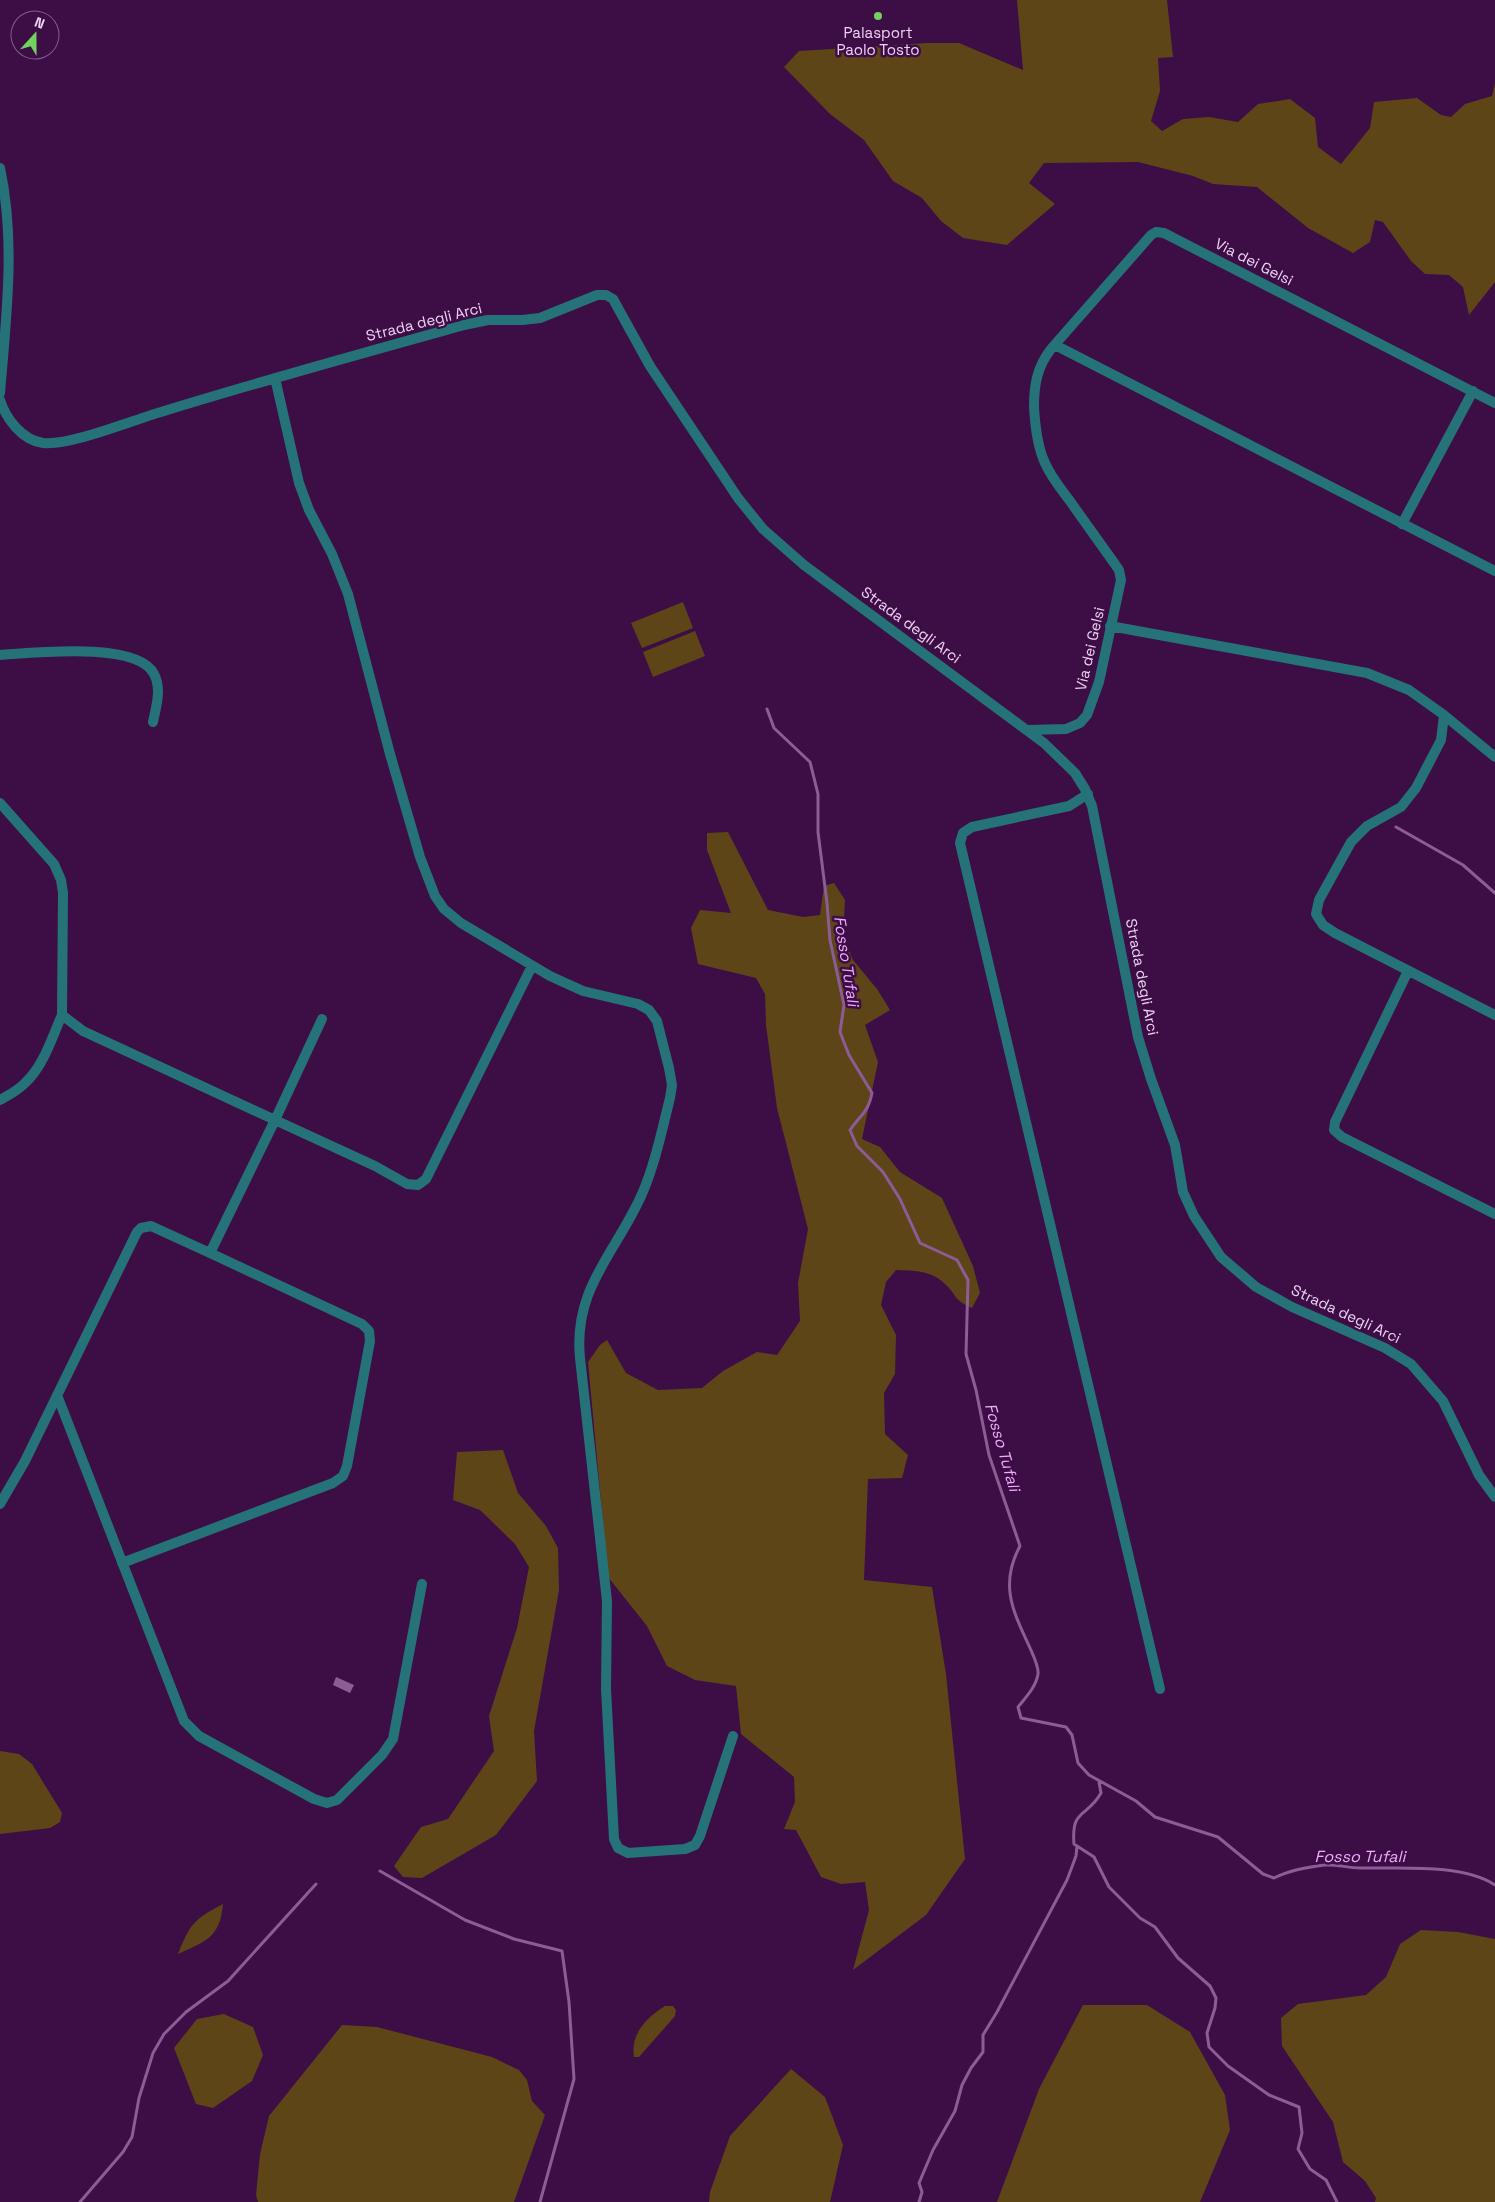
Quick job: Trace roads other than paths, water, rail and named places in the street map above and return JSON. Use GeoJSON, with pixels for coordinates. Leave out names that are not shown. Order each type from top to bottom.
{"type":"FeatureCollection","features":[{"type":"Feature","properties":{"kind":"street"},"geometry":{"type":"LineString","coordinates":[[0,168],[4,195],[8,286],[0,393]]}},
{"type":"Feature","properties":{"kind":"street","name":"Via dei Gelsi"},"geometry":{"type":"LineString","coordinates":[[1028,730],[1066,729],[1080,723],[1087,715],[1099,682],[1121,583],[1120,573],[1052,477],[1044,462],[1038,440],[1034,410],[1036,381],[1044,360],[1055,345],[1149,236],[1156,232],[1161,232],[1495,403]]}},
{"type":"Feature","properties":{"kind":"street","name":"Strada degli Arci"},"geometry":{"type":"LineString","coordinates":[[0,400],[7,417],[21,432],[36,441],[51,443],[102,431],[274,378],[480,321],[540,318],[589,296],[606,295],[615,301],[645,358],[749,512],[768,534],[819,576],[1028,730],[1066,762],[1088,794],[1093,809],[1138,1037],[1149,1074],[1175,1145],[1185,1198],[1194,1216],[1221,1257],[1252,1285],[1292,1306],[1396,1353],[1414,1367],[1443,1401],[1479,1475],[1495,1496]]}},
{"type":"Feature","properties":{"kind":"street"},"geometry":{"type":"LineString","coordinates":[[1055,345],[1495,571]]}},
{"type":"Feature","properties":{"kind":"street"},"geometry":{"type":"LineString","coordinates":[[274,378],[299,483],[309,510],[332,554],[348,594],[385,738],[431,888],[440,904],[453,918],[532,966],[584,991],[638,1004],[649,1010],[656,1021],[672,1082],[670,1098],[643,1191],[591,1286],[582,1312],[579,1334],[580,1358],[608,1601],[606,1702],[614,1840],[618,1848],[628,1852],[685,1849],[695,1845],[700,1836],[733,1736]]}},
{"type":"Feature","properties":{"kind":"street"},"geometry":{"type":"LineString","coordinates":[[1402,524],[1473,391]]}},
{"type":"Feature","properties":{"kind":"street"},"geometry":{"type":"LineString","coordinates":[[1110,626],[1367,672],[1409,690],[1444,715],[1495,757]]}},
{"type":"Feature","properties":{"kind":"street"},"geometry":{"type":"LineString","coordinates":[[0,655],[86,652],[135,658],[150,667],[157,682],[157,699],[153,722]]}},
{"type":"Feature","properties":{"kind":"street"},"geometry":{"type":"LineString","coordinates":[[1444,715],[1441,740],[1412,794],[1396,810],[1371,824],[1357,835],[1332,873],[1316,908],[1318,918],[1327,929],[1495,1015]]}},
{"type":"Feature","properties":{"kind":"street"},"geometry":{"type":"LineString","coordinates":[[1088,794],[1069,806],[972,827],[963,833],[960,843],[1160,1689]]}},
{"type":"Feature","properties":{"kind":"street"},"geometry":{"type":"LineString","coordinates":[[0,803],[51,860],[61,880],[64,893],[62,1015],[42,1058],[29,1079],[16,1091],[0,1100]]}},
{"type":"Feature","properties":{"kind":"street"},"geometry":{"type":"LineString","coordinates":[[62,1015],[83,1031],[375,1166],[407,1184],[415,1186],[426,1179],[532,966]]}},
{"type":"Feature","properties":{"kind":"street"},"geometry":{"type":"LineString","coordinates":[[1408,970],[1335,1122],[1334,1130],[1342,1137],[1495,1214]]}},
{"type":"Feature","properties":{"kind":"street"},"geometry":{"type":"LineString","coordinates":[[210,1253],[322,1019]]}},
{"type":"Feature","properties":{"kind":"street"},"geometry":{"type":"LineString","coordinates":[[0,1504],[19,1473],[139,1230],[147,1226],[154,1227],[362,1324],[369,1331],[370,1341],[347,1466],[343,1476],[333,1484],[122,1563]]}},
{"type":"Feature","properties":{"kind":"street"},"geometry":{"type":"LineString","coordinates":[[57,1395],[181,1716],[188,1727],[199,1736],[314,1799],[327,1803],[339,1798],[382,1755],[393,1739],[422,1584]]}},
{"type":"Feature","properties":{"kind":"waterway","name":"Fosso Tufali"},"geometry":{"type":"LineString","coordinates":[[767,709],[774,728],[810,762],[818,794],[818,832],[830,940],[844,1005],[840,1032],[849,1055],[872,1093],[866,1109],[850,1130],[857,1146],[883,1172],[900,1199],[920,1243],[957,1260],[968,1280],[966,1354],[976,1390],[989,1455],[1020,1546],[1010,1573],[1009,1586],[1011,1598],[1018,1622],[1034,1657],[1038,1671],[1033,1688],[1018,1707],[1021,1718],[1066,1727],[1072,1735],[1078,1763],[1089,1775],[1136,1801],[1155,1817],[1218,1837],[1263,1874],[1274,1878],[1299,1869],[1329,1865],[1356,1868],[1448,1870],[1481,1878],[1495,1885]]}},
{"type":"Feature","properties":{"kind":"waterway"},"geometry":{"type":"LineString","coordinates":[[1396,827],[1463,865],[1495,893]]}},
{"type":"Feature","properties":{"kind":"waterway"},"geometry":{"type":"LineString","coordinates":[[1099,1782],[1101,1793],[1096,1801],[1081,1814],[1075,1824],[1074,1844],[1094,1857],[1109,1887],[1140,1918],[1155,1927],[1178,1958],[1210,1986],[1216,1998],[1215,2008],[1207,2033],[1209,2047],[1228,2066],[1269,2095],[1299,2107],[1302,2133],[1298,2149],[1310,2169],[1326,2180],[1337,2202]]}},
{"type":"Feature","properties":{"kind":"waterway"},"geometry":{"type":"LineString","coordinates":[[919,2202],[922,2192],[919,2183],[933,2150],[955,2111],[962,2085],[971,2068],[983,2052],[983,2035],[1067,1880],[1076,1856],[1077,1846]]}},
{"type":"Feature","properties":{"kind":"waterway"},"geometry":{"type":"LineString","coordinates":[[380,1871],[465,1920],[514,1939],[562,1951],[569,2002],[574,2079],[540,2202]]}},
{"type":"Feature","properties":{"kind":"waterway"},"geometry":{"type":"LineString","coordinates":[[80,2202],[123,2152],[132,2137],[139,2098],[153,2053],[164,2034],[186,2012],[228,1981],[316,1884]]}},
{"type":"Feature","properties":{"kind":"place","name":"Palasport Paolo Tosto"},"geometry":{"type":"Point","coordinates":[878,16]}}]}
